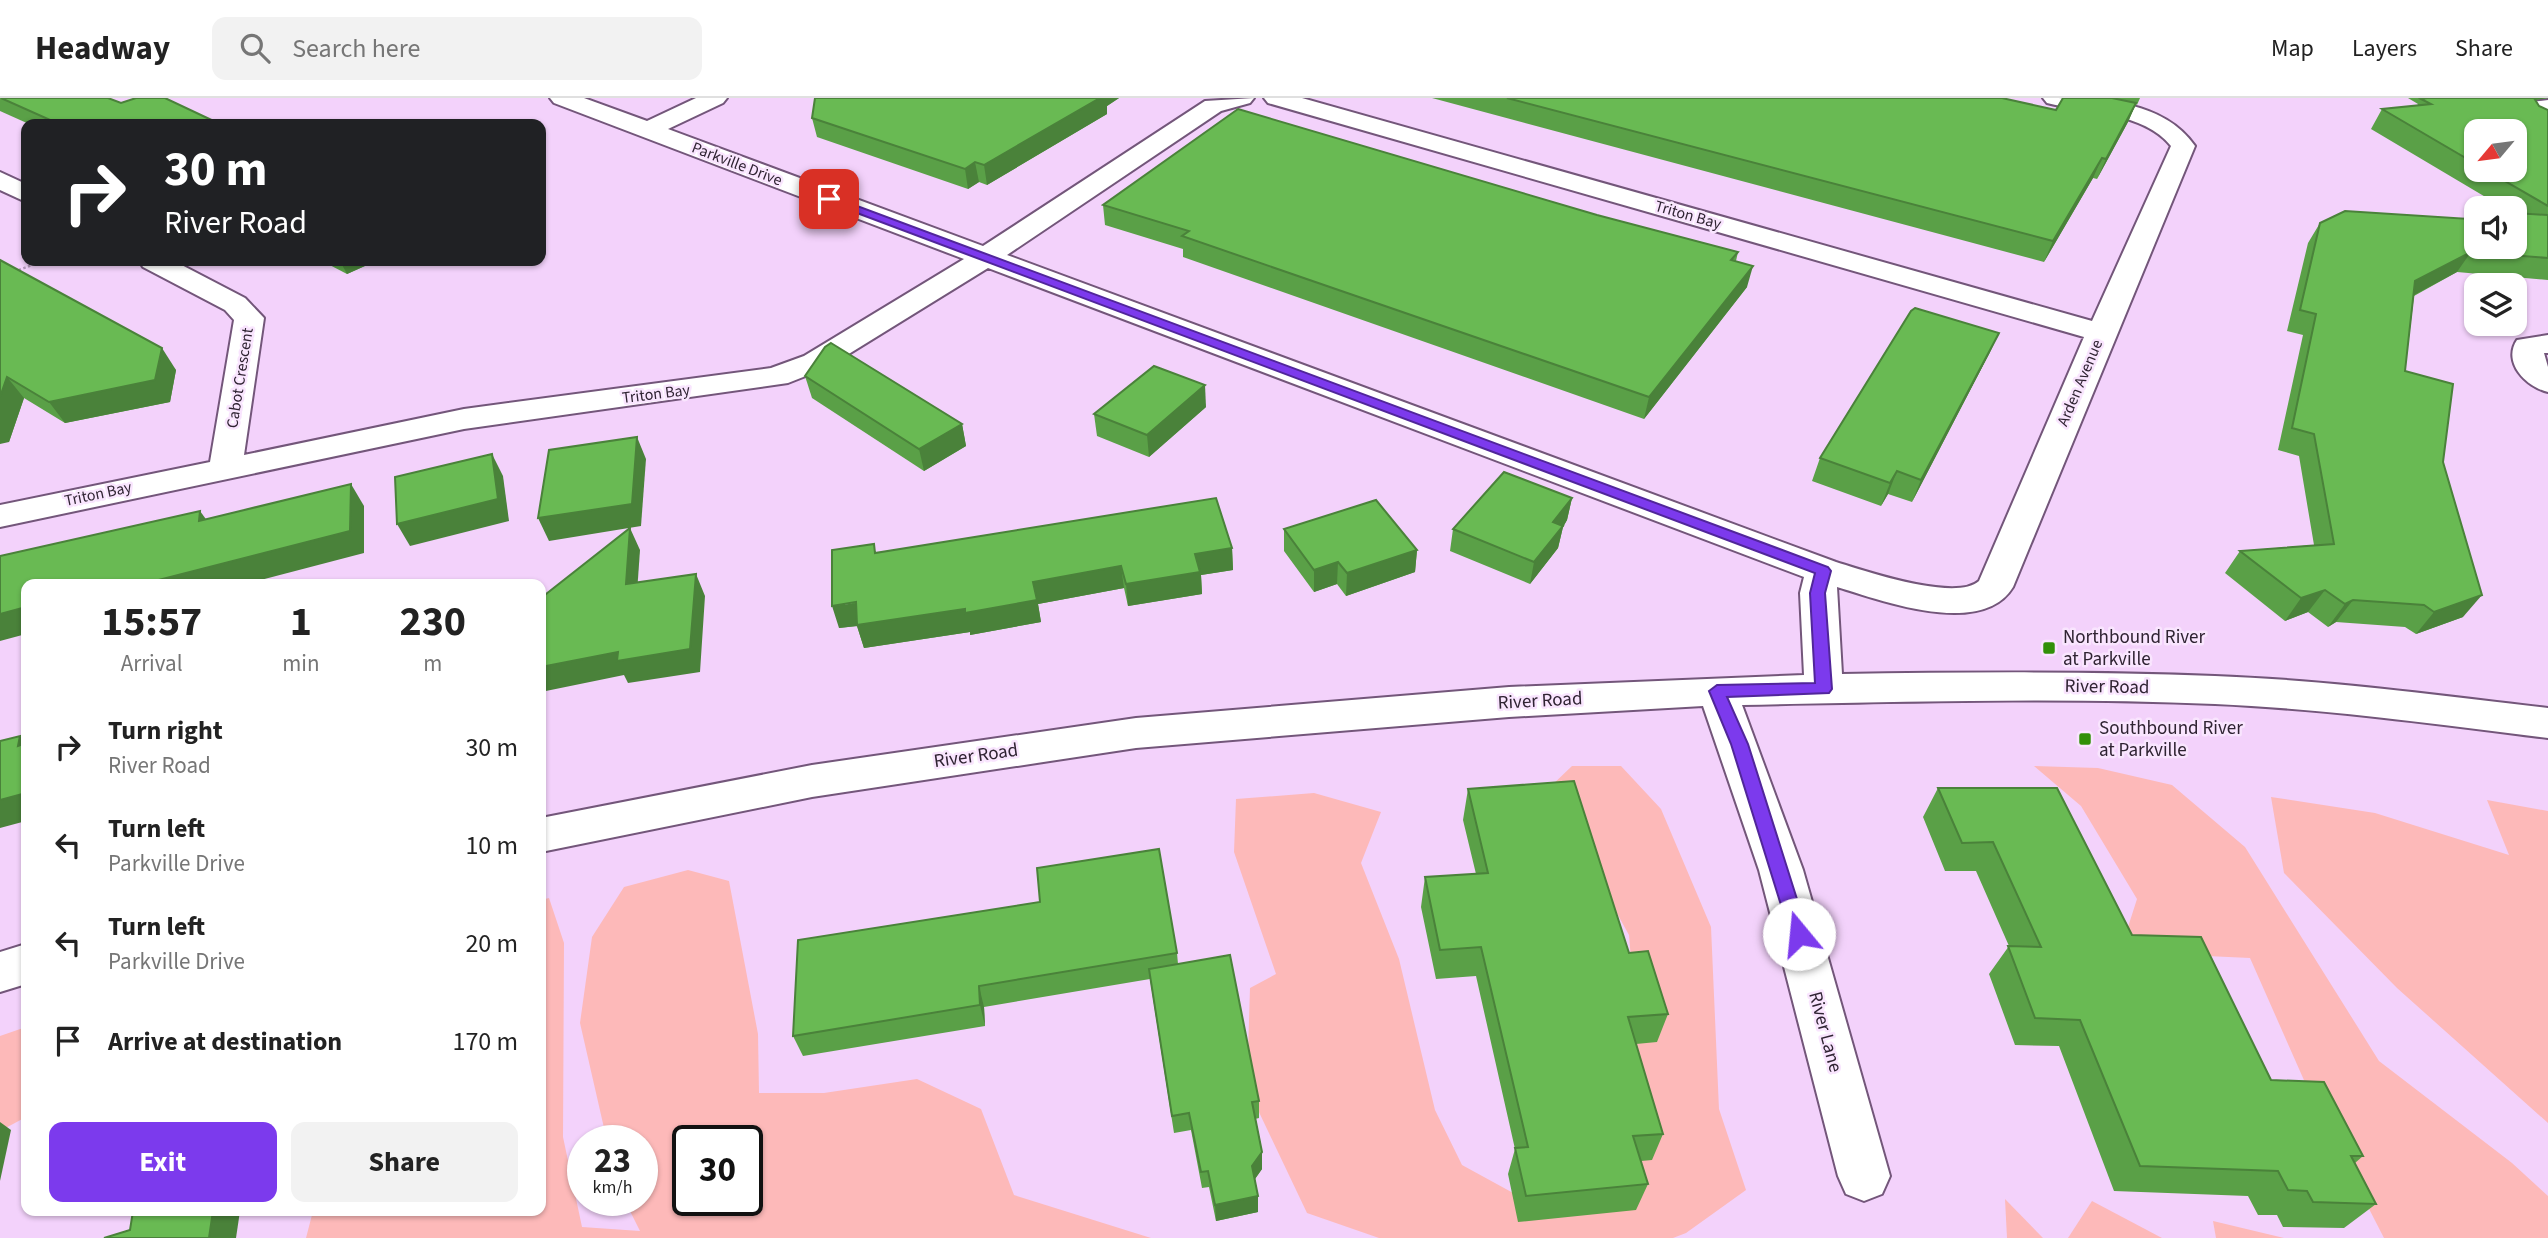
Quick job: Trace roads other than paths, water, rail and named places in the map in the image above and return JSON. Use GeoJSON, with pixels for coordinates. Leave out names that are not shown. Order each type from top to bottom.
{"type":"FeatureCollection","features":[{"type":"Feature","properties":{"kind":"street","name":"Parkville Drive"},"geometry":{"type":"LineString","coordinates":[[562,98],[1823,571]]}},
{"type":"Feature","properties":{"kind":"street"},"geometry":{"type":"LineString","coordinates":[[648,130],[715,98]]}},
{"type":"Feature","properties":{"kind":"street","name":"Triton Bay"},"geometry":{"type":"LineString","coordinates":[[0,516],[226,466],[464,419],[777,376],[815,362],[984,258],[1213,106],[1242,98]]}},
{"type":"Feature","properties":{"kind":"street","name":"Triton Bay"},"geometry":{"type":"LineString","coordinates":[[1276,98],[2101,333]]}},
{"type":"Feature","properties":{"kind":"street","name":"Arden Avenue"},"geometry":{"type":"LineString","coordinates":[[1823,571],[1912,595],[1957,600],[1983,597],[1995,587],[2183,146],[2177,134],[2160,124],[2055,98]]}},
{"type":"Feature","properties":{"kind":"street"},"geometry":{"type":"LineString","coordinates":[[2548,107],[2538,107],[2536,119],[2548,126]]}},
{"type":"Feature","properties":{"kind":"street"},"geometry":{"type":"LineString","coordinates":[[0,180],[21,191]]}},
{"type":"Feature","properties":{"kind":"street","name":"Cabot Crescent"},"geometry":{"type":"LineString","coordinates":[[163,266],[235,304],[248,318],[226,466]]}},
{"type":"Feature","properties":{"kind":"street"},"geometry":{"type":"LineString","coordinates":[[2548,344],[2528,346],[2530,368],[2548,383]]}},
{"type":"Feature","properties":{"kind":"street"},"geometry":{"type":"LineString","coordinates":[[1823,571],[1818,593],[1824,689]]}},
{"type":"Feature","properties":{"kind":"street","name":"River Road"},"geometry":{"type":"LineString","coordinates":[[546,834],[812,781],[1136,733],[1509,702],[1717,691],[2035,685],[2217,690],[2373,702],[2548,723]]}},
{"type":"Feature","properties":{"kind":"street","name":"River Lane"},"geometry":{"type":"LineString","coordinates":[[1717,691],[1739,744],[1799,934],[1864,1176]]}},
{"type":"Feature","properties":{"kind":"street"},"geometry":{"type":"LineString","coordinates":[[0,972],[21,966]]}},
{"type":"Feature","properties":{"kind":"place","name":"Northbound River at Parkville"},"geometry":{"type":"Point","coordinates":[2049,648]}},
{"type":"Feature","properties":{"kind":"place","name":"Southbound River at Parkville"},"geometry":{"type":"Point","coordinates":[2085,739]}}]}
